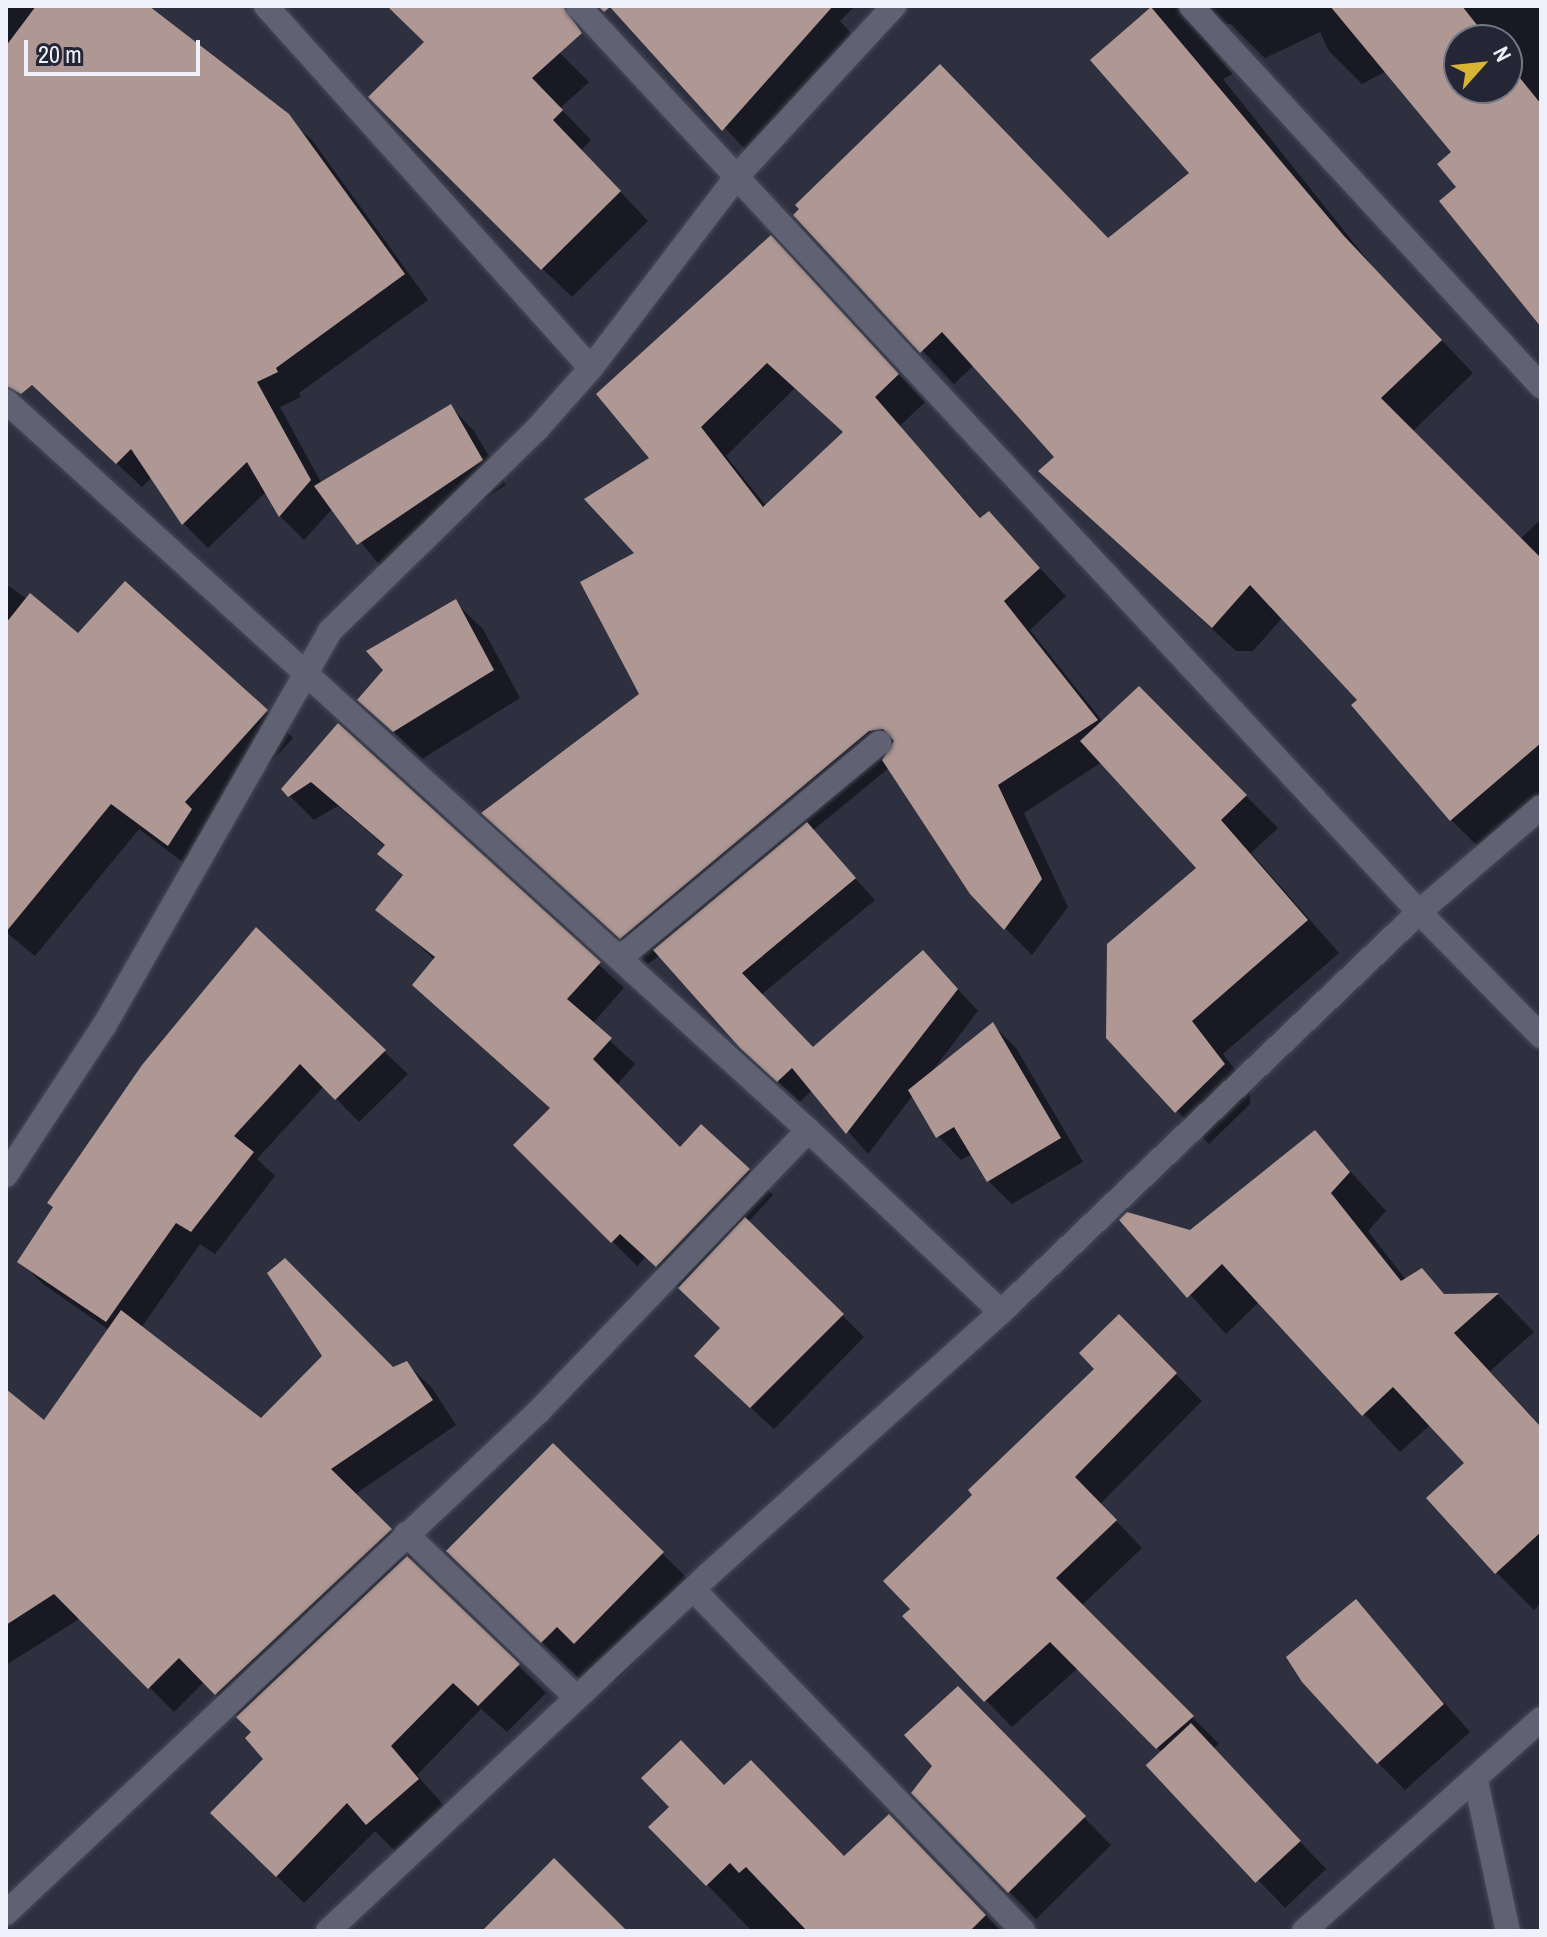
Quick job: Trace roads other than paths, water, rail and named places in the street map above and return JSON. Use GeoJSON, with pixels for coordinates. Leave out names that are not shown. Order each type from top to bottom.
{"type":"FeatureCollection","features":[{"type":"Feature","properties":{"kind":"street"},"geometry":{"type":"LineString","coordinates":[[266,6],[591,368]]}},
{"type":"Feature","properties":{"kind":"street"},"geometry":{"type":"LineString","coordinates":[[578,6],[739,174],[1419,912],[1541,1036]]}},
{"type":"Feature","properties":{"kind":"street"},"geometry":{"type":"LineString","coordinates":[[6,1175],[104,1026],[348,608],[537,429],[591,368],[739,174],[894,6]]}},
{"type":"Feature","properties":{"kind":"street"},"geometry":{"type":"LineString","coordinates":[[1191,6],[1541,386]]}},
{"type":"Feature","properties":{"kind":"street"},"geometry":{"type":"LineString","coordinates":[[6,401],[808,1130],[1001,1312]]}},
{"type":"Feature","properties":{"kind":"street"},"geometry":{"type":"LineString","coordinates":[[620,958],[879,743]]}},
{"type":"Feature","properties":{"kind":"street"},"geometry":{"type":"LineString","coordinates":[[328,1931],[693,1589],[1001,1312],[1419,912],[1541,807]]}},
{"type":"Feature","properties":{"kind":"street"},"geometry":{"type":"LineString","coordinates":[[6,1913],[538,1412],[808,1130]]}},
{"type":"Feature","properties":{"kind":"street"},"geometry":{"type":"LineString","coordinates":[[406,1534],[576,1697]]}},
{"type":"Feature","properties":{"kind":"street"},"geometry":{"type":"LineString","coordinates":[[693,1589],[1023,1931]]}},
{"type":"Feature","properties":{"kind":"street"},"geometry":{"type":"LineString","coordinates":[[1304,1931],[1476,1781],[1541,1719]]}},
{"type":"Feature","properties":{"kind":"street"},"geometry":{"type":"LineString","coordinates":[[1476,1781],[1508,1931]]}}]}
